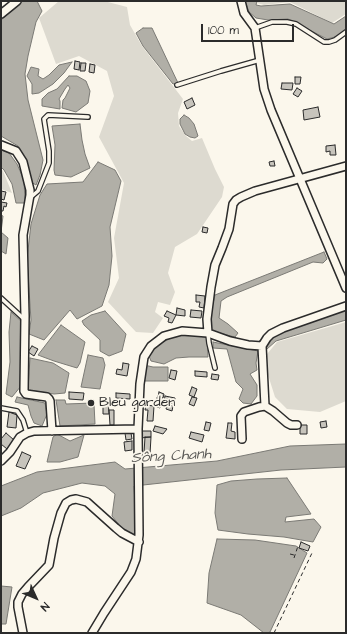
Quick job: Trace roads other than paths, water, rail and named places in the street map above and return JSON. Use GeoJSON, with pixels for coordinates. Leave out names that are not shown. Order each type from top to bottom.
{"type":"FeatureCollection","features":[{"type":"Feature","properties":{"kind":"street"},"geometry":{"type":"LineString","coordinates":[[1,14],[17,1]]}},
{"type":"Feature","properties":{"kind":"street"},"geometry":{"type":"LineString","coordinates":[[241,1],[244,12],[255,28],[264,89],[271,110],[346,288]]}},
{"type":"Feature","properties":{"kind":"street"},"geometry":{"type":"LineString","coordinates":[[1,145],[16,150],[23,162],[30,190],[23,235],[25,320],[24,390],[26,394],[47,397],[50,401],[52,431]]}},
{"type":"Feature","properties":{"kind":"street"},"geometry":{"type":"LineString","coordinates":[[208,333],[211,287],[215,265],[229,229],[233,204],[236,200],[241,196],[255,191],[346,166]]}},
{"type":"Feature","properties":{"kind":"street"},"geometry":{"type":"LineString","coordinates":[[265,406],[262,346],[271,334],[283,328],[346,306]]}},
{"type":"Feature","properties":{"kind":"street"},"geometry":{"type":"LineString","coordinates":[[92,633],[131,572],[136,559],[139,542],[138,429],[140,384],[144,357],[151,346],[164,336],[182,330],[208,333],[230,341],[262,346]]}},
{"type":"Feature","properties":{"kind":"street"},"geometry":{"type":"LineString","coordinates":[[242,439],[242,414],[265,406],[287,423],[297,425]]}},
{"type":"Feature","properties":{"kind":"street"},"geometry":{"type":"LineString","coordinates":[[1,461],[10,452],[20,437],[34,431],[138,429]]}},
{"type":"Feature","properties":{"kind":"street"},"geometry":{"type":"LineString","coordinates":[[23,633],[18,602],[22,594],[49,565],[61,512],[66,502],[76,499],[87,502],[122,533],[139,542]]}},
{"type":"Feature","properties":{"kind":"lane"},"geometry":{"type":"LineString","coordinates":[[255,28],[272,22],[287,22],[296,24],[324,42],[335,40],[346,32]]}},
{"type":"Feature","properties":{"kind":"lane"},"geometry":{"type":"LineString","coordinates":[[177,85],[221,70],[260,60]]}},
{"type":"Feature","properties":{"kind":"lane"},"geometry":{"type":"LineString","coordinates":[[29,199],[38,191],[49,163],[49,151],[44,119],[48,115],[88,117]]}},
{"type":"Feature","properties":{"kind":"lane"},"geometry":{"type":"LineString","coordinates":[[1,298],[25,320]]}},
{"type":"Feature","properties":{"kind":"lane"},"geometry":{"type":"LineString","coordinates":[[208,333],[215,368]]}},
{"type":"Feature","properties":{"kind":"lane"},"geometry":{"type":"LineString","coordinates":[[1,408],[17,411],[23,420],[27,433]]}},
{"type":"Feature","properties":{"kind":"place","name":"Bleu garden"},"geometry":{"type":"Point","coordinates":[91,403]}},
{"type":"Feature","properties":{"kind":"water label","name":"Sông Chanh"},"geometry":{"type":"Point","coordinates":[171,457]}}]}
